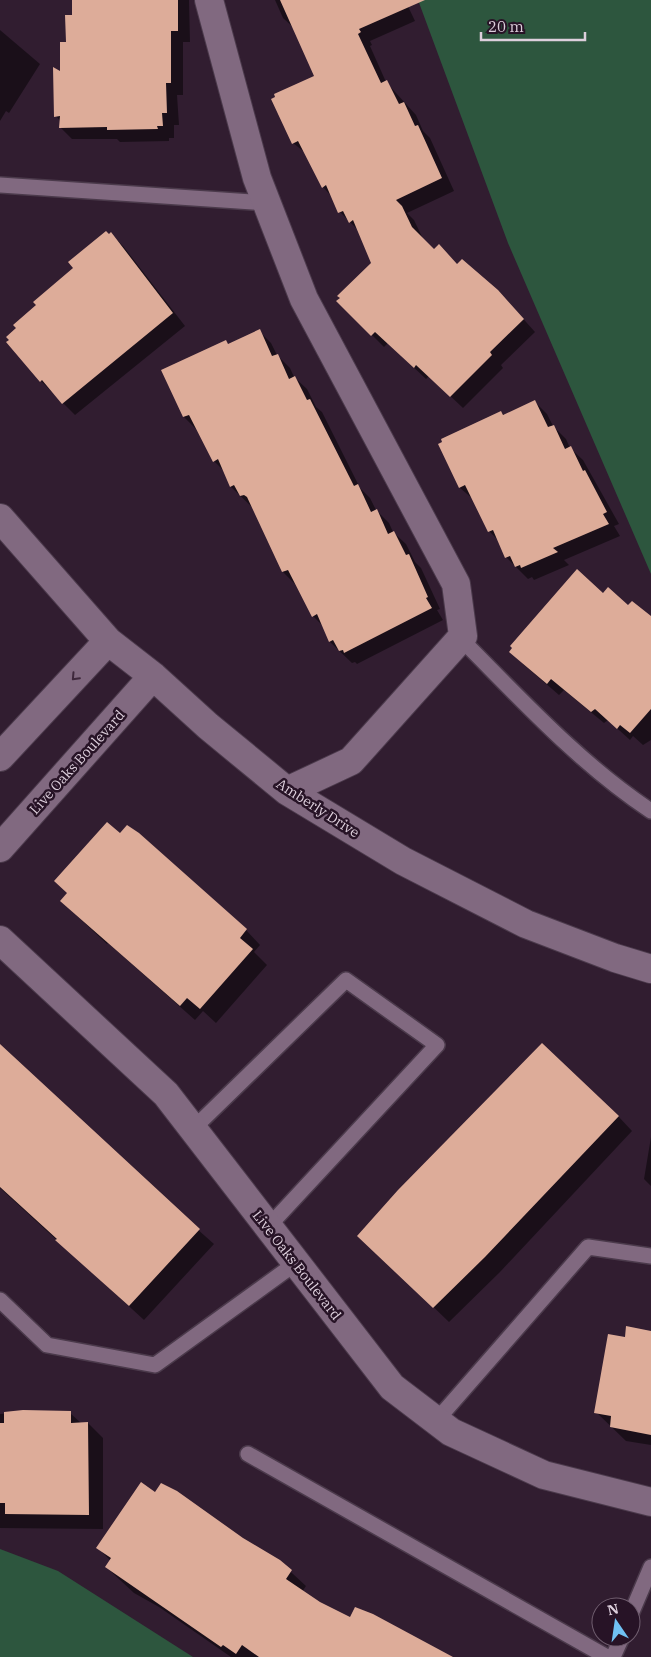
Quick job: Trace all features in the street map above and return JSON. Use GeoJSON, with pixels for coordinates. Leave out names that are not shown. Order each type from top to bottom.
{"type":"FeatureCollection","features":[{"type":"Feature","properties":{"kind":"street"},"geometry":{"type":"LineString","coordinates":[[209,0],[257,178],[304,299],[456,584],[463,636],[351,761],[287,791]]}},
{"type":"Feature","properties":{"kind":"street","name":"Amberly Drive"},"geometry":{"type":"LineString","coordinates":[[0,518],[108,641],[153,676],[208,726],[287,791],[403,861],[526,924],[614,958],[651,969]]}},
{"type":"Feature","properties":{"kind":"street"},"geometry":{"type":"LineString","coordinates":[[0,757],[108,641]]}},
{"type":"Feature","properties":{"kind":"street","name":"Live Oaks Boulevard"},"geometry":{"type":"LineString","coordinates":[[0,848],[153,676]]}},
{"type":"Feature","properties":{"kind":"street","name":"Live Oaks Boulevard"},"geometry":{"type":"LineString","coordinates":[[0,940],[166,1094],[392,1387],[450,1432],[544,1475],[651,1502]]}},
{"type":"Feature","properties":{"kind":"lane"},"geometry":{"type":"LineString","coordinates":[[0,185],[267,203]]}},
{"type":"Feature","properties":{"kind":"lane"},"geometry":{"type":"LineString","coordinates":[[461,638],[542,719],[615,787],[651,811]]}},
{"type":"Feature","properties":{"kind":"lane"},"geometry":{"type":"LineString","coordinates":[[193,1129],[346,980],[437,1045],[268,1228]]}},
{"type":"Feature","properties":{"kind":"lane"},"geometry":{"type":"LineString","coordinates":[[436,1421],[588,1247],[651,1256]]}},
{"type":"Feature","properties":{"kind":"lane"},"geometry":{"type":"LineString","coordinates":[[0,1300],[47,1345],[154,1365],[296,1263]]}},
{"type":"Feature","properties":{"kind":"lane"},"geometry":{"type":"LineString","coordinates":[[248,1454],[607,1657]]}},
{"type":"Feature","properties":{"kind":"lane"},"geometry":{"type":"LineString","coordinates":[[638,1597],[651,1567]]}},
{"type":"Feature","properties":{"kind":"green space"},"geometry":{"type":"Polygon","coordinates":[[[418,0],[651,0],[651,574],[508,243],[418,0]]]}},
{"type":"Feature","properties":{"kind":"green space"},"geometry":{"type":"Polygon","coordinates":[[[0,1549],[58,1571],[193,1657],[0,1657],[0,1549]]]}},
{"type":"Feature","properties":{"kind":"building"},"geometry":{"type":"Polygon","coordinates":[[[72,0],[178,0],[178,31],[171,31],[171,83],[166,83],[167,113],[162,113],[163,126],[157,126],[158,129],[107,130],[107,127],[59,128],[60,116],[54,117],[53,67],[60,71],[60,42],[66,42],[65,15],[72,15],[72,0]]]}},
{"type":"Feature","properties":{"kind":"building"},"geometry":{"type":"Polygon","coordinates":[[[280,0],[425,0],[359,29],[361,32],[358,34],[381,83],[387,80],[399,104],[404,102],[415,126],[418,125],[442,178],[396,200],[402,206],[412,227],[434,249],[439,244],[457,264],[462,259],[498,290],[524,319],[490,352],[492,355],[450,397],[416,365],[414,368],[375,332],[371,336],[336,301],[340,298],[337,296],[371,263],[353,220],[349,223],[343,211],[338,213],[326,185],[322,188],[298,141],[292,144],[271,99],[275,97],[274,94],[314,76],[280,0]]]}},
{"type":"Feature","properties":{"kind":"building"},"geometry":{"type":"Polygon","coordinates":[[[106,231],[109,234],[111,232],[173,313],[62,404],[42,380],[40,382],[6,342],[9,340],[6,337],[16,328],[13,325],[36,305],[33,302],[73,268],[68,262],[106,231]]]}},
{"type":"Feature","properties":{"kind":"building"},"geometry":{"type":"Polygon","coordinates":[[[260,329],[272,356],[278,354],[289,379],[295,376],[307,400],[310,399],[354,486],[358,484],[371,512],[377,509],[388,534],[394,531],[406,555],[409,554],[428,597],[426,598],[432,608],[344,653],[343,650],[339,651],[333,640],[329,642],[317,614],[312,617],[288,570],[282,572],[247,497],[244,495],[240,496],[234,485],[230,487],[218,459],[213,462],[189,415],[183,417],[161,370],[226,340],[228,344],[260,329]]]}},
{"type":"Feature","properties":{"kind":"building"},"geometry":{"type":"Polygon","coordinates":[[[535,400],[548,427],[554,425],[565,449],[571,446],[607,512],[603,514],[609,524],[553,548],[558,552],[521,568],[520,565],[515,567],[510,556],[505,558],[493,530],[488,532],[465,485],[459,488],[438,444],[442,442],[441,439],[501,411],[503,415],[535,400]]]}},
{"type":"Feature","properties":{"kind":"building"},"geometry":{"type":"Polygon","coordinates":[[[577,569],[603,593],[608,587],[628,605],[632,601],[651,616],[651,709],[630,733],[620,725],[617,729],[595,709],[591,712],[551,679],[547,684],[509,652],[512,648],[510,646],[577,569]]]}},
{"type":"Feature","properties":{"kind":"building"},"geometry":{"type":"Polygon","coordinates":[[[107,822],[120,833],[127,825],[139,833],[247,929],[240,938],[253,949],[200,1009],[187,998],[180,1006],[60,901],[67,893],[54,881],[107,822]]]}},
{"type":"Feature","properties":{"kind":"building"},"geometry":{"type":"Polygon","coordinates":[[[542,1043],[619,1116],[485,1257],[433,1308],[357,1236],[398,1190],[542,1043]]]}},
{"type":"Feature","properties":{"kind":"building"},"geometry":{"type":"Polygon","coordinates":[[[0,1044],[200,1229],[129,1306],[55,1240],[57,1239],[0,1187],[0,1044]]]}},
{"type":"Feature","properties":{"kind":"building"},"geometry":{"type":"Polygon","coordinates":[[[626,1326],[651,1331],[651,1435],[610,1427],[611,1416],[594,1413],[608,1334],[625,1337],[626,1326]]]}},
{"type":"Feature","properties":{"kind":"building"},"geometry":{"type":"Polygon","coordinates":[[[23,1410],[71,1411],[71,1423],[88,1422],[89,1515],[5,1514],[5,1503],[0,1503],[0,1423],[4,1423],[4,1412],[23,1410]]]}},
{"type":"Feature","properties":{"kind":"building"},"geometry":{"type":"Polygon","coordinates":[[[141,1482],[155,1492],[161,1483],[177,1491],[243,1538],[280,1560],[292,1570],[286,1579],[320,1602],[350,1617],[355,1607],[373,1614],[453,1657],[259,1657],[242,1645],[236,1654],[223,1645],[221,1647],[105,1567],[111,1558],[96,1548],[141,1482]]]}}]}
